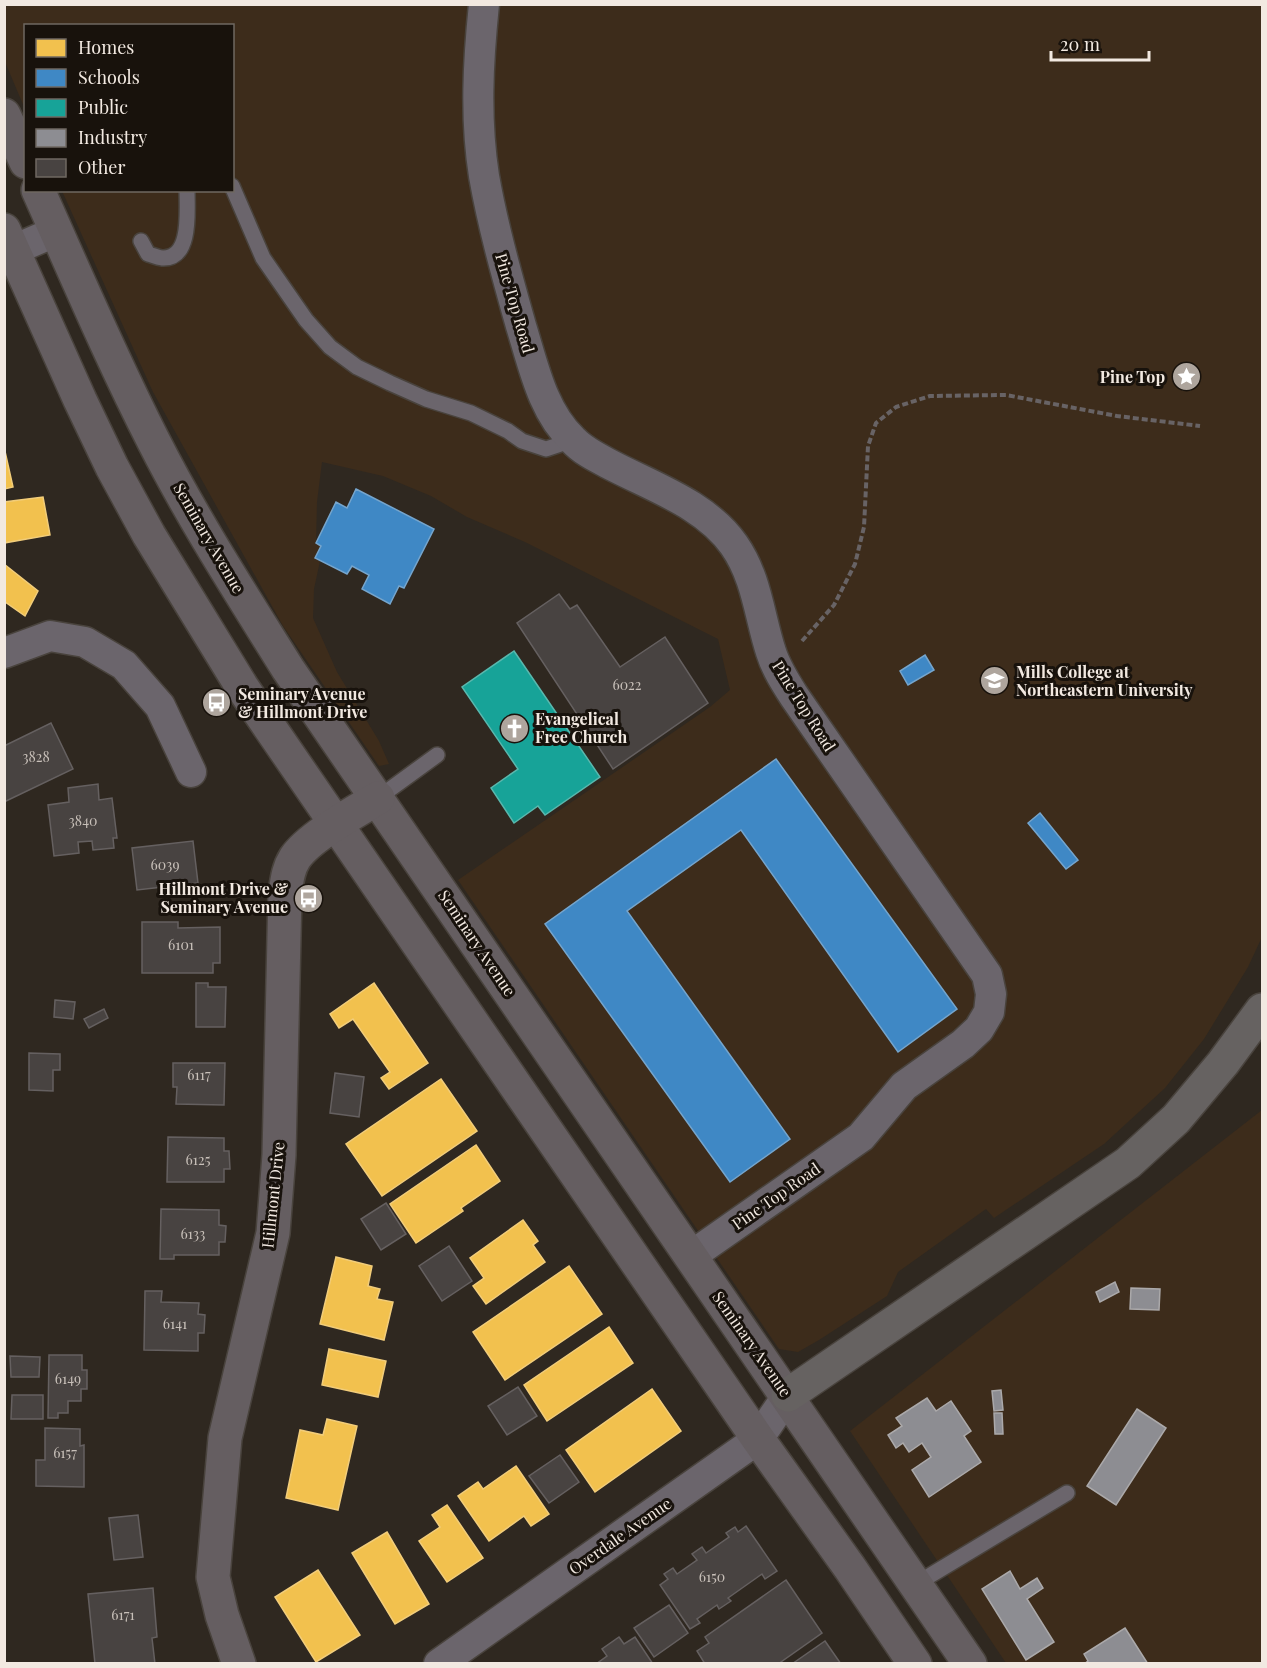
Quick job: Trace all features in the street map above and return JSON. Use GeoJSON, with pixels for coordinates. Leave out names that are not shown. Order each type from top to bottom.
{"type":"FeatureCollection","features":[{"type":"Feature","properties":{"kind":"highway"},"geometry":{"type":"LineString","coordinates":[[788,1395],[1128,1163],[1176,1119],[1263,1010]]}},
{"type":"Feature","properties":{"kind":"street","name":"Pine Top Road"},"geometry":{"type":"LineString","coordinates":[[484,4],[478,84],[479,130],[484,175],[502,258],[537,381],[559,423],[573,440],[596,457],[698,511],[721,528],[735,546],[758,596],[777,668],[800,706],[987,975],[991,994],[989,1012],[979,1029],[963,1044],[904,1086],[861,1137],[691,1256]]}},
{"type":"Feature","properties":{"kind":"street"},"geometry":{"type":"LineString","coordinates":[[4,115],[24,158]]}},
{"type":"Feature","properties":{"kind":"street","name":"Seminary Avenue"},"geometry":{"type":"LineString","coordinates":[[39,192],[122,377],[191,511],[288,669],[788,1395],[970,1664]]}},
{"type":"Feature","properties":{"kind":"street"},"geometry":{"type":"LineString","coordinates":[[57,231],[8,245],[112,466],[149,535],[242,687],[915,1664]]}},
{"type":"Feature","properties":{"kind":"street"},"geometry":{"type":"LineString","coordinates":[[4,653],[50,636],[85,642],[124,664],[160,706],[191,772]]}},
{"type":"Feature","properties":{"kind":"street","name":"Hillmont Drive"},"geometry":{"type":"LineString","coordinates":[[239,1664],[222,1615],[213,1577],[225,1438],[273,1233],[279,1155],[285,893],[288,873],[296,856],[311,842],[378,798]]}},
{"type":"Feature","properties":{"kind":"street","name":"Overdale Avenue"},"geometry":{"type":"LineString","coordinates":[[439,1664],[758,1439],[788,1395]]}},
{"type":"Feature","properties":{"kind":"lane"},"geometry":{"type":"LineString","coordinates":[[234,191],[263,258],[306,320],[330,347],[357,367],[426,399],[471,413],[508,431],[522,441],[546,449],[573,440]]}},
{"type":"Feature","properties":{"kind":"lane"},"geometry":{"type":"LineString","coordinates":[[141,241],[148,254],[163,258],[177,253],[185,241],[187,192]]}},
{"type":"Feature","properties":{"kind":"lane"},"geometry":{"type":"LineString","coordinates":[[378,798],[438,755]]}},
{"type":"Feature","properties":{"kind":"lane"},"geometry":{"type":"LineString","coordinates":[[916,1584],[1067,1493]]}},
{"type":"Feature","properties":{"kind":"path"},"geometry":{"type":"LineString","coordinates":[[777,668],[834,605],[855,564],[864,527],[868,446],[876,423],[896,407],[930,396],[1006,395],[1117,416],[1200,426]]}},
{"type":"Feature","properties":{"kind":"shaded area","name":"Mills College at Northeastern University"},"geometry":{"type":"Polygon","coordinates":[[[4,5],[1262,5],[1262,937],[1248,967],[1204,1039],[1165,1088],[1104,1144],[994,1218],[986,1209],[898,1272],[887,1296],[798,1352],[779,1349],[458,880],[710,707],[730,690],[718,639],[525,542],[467,517],[431,496],[383,476],[322,462],[317,502],[316,543],[321,546],[315,558],[320,561],[314,589],[313,618],[337,672],[379,741],[389,764],[379,766],[283,626],[153,392],[62,192],[234,192],[234,24],[24,24],[24,107],[5,62],[4,5]]]}},
{"type":"Feature","properties":{"kind":"shaded area"},"geometry":{"type":"Polygon","coordinates":[[[1262,1110],[1262,1663],[1006,1663],[850,1431],[1262,1110]]]}},
{"type":"Feature","properties":{"kind":"building: Homes"},"geometry":{"type":"Polygon","coordinates":[[[4,447],[13,487],[4,489],[4,447]]]}},
{"type":"Feature","properties":{"kind":"building: Homes"},"geometry":{"type":"Polygon","coordinates":[[[43,497],[50,535],[4,543],[4,502],[43,497]]]}},
{"type":"Feature","properties":{"kind":"building: Homes"},"geometry":{"type":"Polygon","coordinates":[[[4,564],[38,591],[25,616],[4,603],[4,564]]]}},
{"type":"Feature","properties":{"kind":"building: Homes"},"geometry":{"type":"Polygon","coordinates":[[[374,983],[428,1063],[389,1089],[381,1078],[390,1072],[353,1019],[339,1028],[330,1014],[374,983]]]}},
{"type":"Feature","properties":{"kind":"building: Homes"},"geometry":{"type":"Polygon","coordinates":[[[441,1079],[477,1131],[382,1196],[346,1144],[441,1079]]]}},
{"type":"Feature","properties":{"kind":"building: Homes"},"geometry":{"type":"Polygon","coordinates":[[[476,1145],[500,1181],[461,1208],[463,1211],[416,1243],[390,1204],[476,1145]]]}},
{"type":"Feature","properties":{"kind":"building: Homes"},"geometry":{"type":"Polygon","coordinates":[[[523,1220],[538,1241],[533,1245],[545,1262],[486,1304],[473,1286],[484,1278],[470,1258],[523,1220]]]}},
{"type":"Feature","properties":{"kind":"building: Homes"},"geometry":{"type":"Polygon","coordinates":[[[336,1257],[372,1266],[368,1286],[380,1289],[377,1299],[393,1302],[384,1340],[320,1324],[336,1257]]]}},
{"type":"Feature","properties":{"kind":"building: Homes"},"geometry":{"type":"Polygon","coordinates":[[[569,1266],[602,1314],[505,1380],[473,1332],[569,1266]]]}},
{"type":"Feature","properties":{"kind":"building: Homes"},"geometry":{"type":"Polygon","coordinates":[[[609,1327],[633,1363],[547,1421],[524,1385],[609,1327]]]}},
{"type":"Feature","properties":{"kind":"building: Homes"},"geometry":{"type":"Polygon","coordinates":[[[329,1349],[386,1361],[378,1397],[322,1385],[329,1349]]]}},
{"type":"Feature","properties":{"kind":"building: Homes"},"geometry":{"type":"Polygon","coordinates":[[[652,1389],[681,1431],[595,1492],[566,1450],[652,1389]]]}},
{"type":"Feature","properties":{"kind":"building: Homes"},"geometry":{"type":"Polygon","coordinates":[[[327,1419],[357,1426],[338,1510],[286,1498],[300,1430],[323,1435],[327,1419]]]}},
{"type":"Feature","properties":{"kind":"building: Homes"},"geometry":{"type":"Polygon","coordinates":[[[516,1466],[549,1514],[531,1526],[524,1516],[489,1541],[458,1496],[478,1482],[483,1489],[516,1466]]]}},
{"type":"Feature","properties":{"kind":"building: Homes"},"geometry":{"type":"Polygon","coordinates":[[[447,1505],[483,1558],[447,1582],[419,1541],[440,1527],[432,1515],[447,1505]]]}},
{"type":"Feature","properties":{"kind":"building: Homes"},"geometry":{"type":"Polygon","coordinates":[[[387,1532],[429,1604],[395,1624],[352,1553],[387,1532]]]}},
{"type":"Feature","properties":{"kind":"building: Homes"},"geometry":{"type":"Polygon","coordinates":[[[318,1570],[360,1635],[316,1662],[275,1597],[318,1570]]]}},
{"type":"Feature","properties":{"kind":"building: Schools"},"geometry":{"type":"Polygon","coordinates":[[[356,489],[434,529],[404,588],[399,586],[390,604],[362,589],[369,575],[352,566],[347,574],[315,558],[321,546],[316,543],[336,502],[347,508],[356,489]]]}},
{"type":"Feature","properties":{"kind":"building: Schools"},"geometry":{"type":"Polygon","coordinates":[[[925,655],[934,670],[908,685],[900,671],[925,655]]]}},
{"type":"Feature","properties":{"kind":"building: Schools"},"geometry":{"type":"Polygon","coordinates":[[[776,759],[957,1009],[898,1052],[741,830],[627,911],[790,1139],[730,1182],[545,924],[776,759]]]}},
{"type":"Feature","properties":{"kind":"building: Schools"},"geometry":{"type":"Polygon","coordinates":[[[1040,813],[1078,860],[1066,869],[1028,823],[1040,813]]]}},
{"type":"Feature","properties":{"kind":"building: Public"},"geometry":{"type":"Polygon","coordinates":[[[514,651],[600,777],[545,815],[538,806],[514,823],[491,788],[518,769],[462,687],[514,651]]]}},
{"type":"Feature","properties":{"kind":"building: Industry"},"geometry":{"type":"Polygon","coordinates":[[[1115,1282],[1119,1292],[1100,1302],[1096,1292],[1115,1282]]]}},
{"type":"Feature","properties":{"kind":"building: Industry"},"geometry":{"type":"Polygon","coordinates":[[[1131,1288],[1160,1289],[1159,1310],[1130,1309],[1131,1288]]]}},
{"type":"Feature","properties":{"kind":"building: Industry"},"geometry":{"type":"Polygon","coordinates":[[[1001,1390],[1003,1410],[994,1411],[992,1391],[1001,1390]]]}},
{"type":"Feature","properties":{"kind":"building: Industry"},"geometry":{"type":"Polygon","coordinates":[[[927,1398],[936,1411],[951,1401],[971,1431],[964,1436],[981,1462],[929,1497],[912,1470],[931,1457],[922,1443],[909,1452],[903,1443],[896,1448],[888,1435],[902,1426],[896,1418],[927,1398]]]}},
{"type":"Feature","properties":{"kind":"building: Industry"},"geometry":{"type":"Polygon","coordinates":[[[1137,1409],[1166,1428],[1116,1505],[1087,1486],[1137,1409]]]}},
{"type":"Feature","properties":{"kind":"building: Industry"},"geometry":{"type":"Polygon","coordinates":[[[994,1413],[1002,1413],[1003,1434],[995,1434],[994,1413]]]}},
{"type":"Feature","properties":{"kind":"building: Industry"},"geometry":{"type":"Polygon","coordinates":[[[1010,1571],[1020,1589],[1037,1578],[1043,1588],[1027,1599],[1054,1642],[1026,1660],[982,1589],[1010,1571]]]}},
{"type":"Feature","properties":{"kind":"building: Industry"},"geometry":{"type":"Polygon","coordinates":[[[1125,1628],[1148,1664],[1084,1664],[1088,1661],[1084,1654],[1125,1628]]]}},
{"type":"Feature","properties":{"kind":"building: Other"},"geometry":{"type":"Polygon","coordinates":[[[559,594],[570,609],[577,605],[620,667],[665,637],[708,703],[613,769],[517,623],[559,594]]]}},
{"type":"Feature","properties":{"kind":"building: Other"},"geometry":{"type":"Polygon","coordinates":[[[51,723],[73,769],[4,802],[4,746],[51,723]]]}},
{"type":"Feature","properties":{"kind":"building: Other"},"geometry":{"type":"Polygon","coordinates":[[[98,784],[99,800],[112,798],[117,838],[113,838],[114,848],[93,850],[92,841],[78,842],[79,853],[54,856],[48,805],[69,802],[68,788],[98,784]]]}},
{"type":"Feature","properties":{"kind":"building: Other"},"geometry":{"type":"Polygon","coordinates":[[[193,841],[198,883],[137,890],[132,848],[193,841]]]}},
{"type":"Feature","properties":{"kind":"building: Other"},"geometry":{"type":"Polygon","coordinates":[[[142,922],[178,922],[178,928],[220,927],[220,963],[213,963],[213,973],[142,973],[142,922]]]}},
{"type":"Feature","properties":{"kind":"building: Other"},"geometry":{"type":"Polygon","coordinates":[[[196,983],[208,983],[208,987],[226,987],[225,1027],[196,1027],[196,983]]]}},
{"type":"Feature","properties":{"kind":"building: Other"},"geometry":{"type":"Polygon","coordinates":[[[55,1000],[75,1002],[73,1019],[54,1017],[55,1000]]]}},
{"type":"Feature","properties":{"kind":"building: Other"},"geometry":{"type":"Polygon","coordinates":[[[104,1009],[108,1018],[89,1028],[84,1019],[104,1009]]]}},
{"type":"Feature","properties":{"kind":"building: Other"},"geometry":{"type":"Polygon","coordinates":[[[29,1053],[60,1054],[60,1070],[53,1070],[53,1091],[29,1090],[29,1053]]]}},
{"type":"Feature","properties":{"kind":"building: Other"},"geometry":{"type":"Polygon","coordinates":[[[173,1063],[225,1063],[224,1105],[176,1104],[177,1087],[173,1087],[173,1063]]]}},
{"type":"Feature","properties":{"kind":"building: Other"},"geometry":{"type":"Polygon","coordinates":[[[335,1073],[364,1077],[359,1117],[330,1113],[335,1073]]]}},
{"type":"Feature","properties":{"kind":"building: Other"},"geometry":{"type":"Polygon","coordinates":[[[168,1137],[224,1138],[224,1151],[229,1151],[230,1169],[224,1169],[224,1182],[167,1182],[168,1137]]]}},
{"type":"Feature","properties":{"kind":"building: Other"},"geometry":{"type":"Polygon","coordinates":[[[386,1203],[406,1234],[381,1250],[361,1219],[386,1203]]]}},
{"type":"Feature","properties":{"kind":"building: Other"},"geometry":{"type":"Polygon","coordinates":[[[161,1209],[219,1210],[219,1225],[226,1226],[225,1242],[219,1242],[219,1255],[174,1255],[174,1259],[160,1259],[161,1209]]]}},
{"type":"Feature","properties":{"kind":"building: Other"},"geometry":{"type":"Polygon","coordinates":[[[449,1246],[472,1281],[442,1301],[419,1266],[449,1246]]]}},
{"type":"Feature","properties":{"kind":"building: Other"},"geometry":{"type":"Polygon","coordinates":[[[145,1291],[162,1291],[161,1302],[199,1303],[198,1314],[205,1315],[204,1333],[198,1333],[198,1351],[144,1350],[145,1291]]]}},
{"type":"Feature","properties":{"kind":"building: Other"},"geometry":{"type":"Polygon","coordinates":[[[49,1355],[82,1355],[82,1370],[87,1370],[87,1389],[81,1389],[81,1401],[68,1401],[68,1413],[58,1413],[58,1418],[48,1418],[49,1355]]]}},
{"type":"Feature","properties":{"kind":"building: Other"},"geometry":{"type":"Polygon","coordinates":[[[10,1356],[40,1357],[39,1377],[11,1377],[10,1356]]]}},
{"type":"Feature","properties":{"kind":"building: Other"},"geometry":{"type":"Polygon","coordinates":[[[518,1387],[537,1416],[507,1435],[488,1406],[518,1387]]]}},
{"type":"Feature","properties":{"kind":"building: Other"},"geometry":{"type":"Polygon","coordinates":[[[12,1395],[43,1395],[43,1419],[11,1419],[12,1395]]]}},
{"type":"Feature","properties":{"kind":"building: Other"},"geometry":{"type":"Polygon","coordinates":[[[45,1428],[80,1429],[80,1446],[84,1445],[84,1487],[36,1486],[36,1460],[45,1460],[45,1428]]]}},
{"type":"Feature","properties":{"kind":"building: Other"},"geometry":{"type":"Polygon","coordinates":[[[560,1455],[579,1482],[549,1503],[529,1476],[560,1455]]]}},
{"type":"Feature","properties":{"kind":"building: Other"},"geometry":{"type":"Polygon","coordinates":[[[138,1515],[143,1557],[114,1560],[109,1518],[138,1515]]]}},
{"type":"Feature","properties":{"kind":"building: Other"},"geometry":{"type":"Polygon","coordinates":[[[746,1526],[777,1571],[765,1579],[762,1574],[728,1598],[731,1601],[719,1609],[717,1605],[697,1619],[700,1623],[690,1629],[660,1585],[668,1579],[664,1574],[673,1568],[677,1574],[697,1560],[692,1554],[702,1547],[706,1553],[729,1537],[726,1533],[735,1527],[738,1532],[746,1526]]]}},
{"type":"Feature","properties":{"kind":"building: Other"},"geometry":{"type":"Polygon","coordinates":[[[786,1580],[822,1633],[778,1664],[705,1664],[697,1651],[709,1643],[705,1637],[786,1580]]]}},
{"type":"Feature","properties":{"kind":"building: Other"},"geometry":{"type":"Polygon","coordinates":[[[153,1588],[157,1637],[152,1638],[155,1664],[95,1664],[88,1594],[153,1588]]]}},
{"type":"Feature","properties":{"kind":"building: Other"},"geometry":{"type":"Polygon","coordinates":[[[669,1605],[688,1633],[654,1657],[634,1628],[669,1605]]]}},
{"type":"Feature","properties":{"kind":"building: Other"},"geometry":{"type":"Polygon","coordinates":[[[619,1637],[624,1644],[635,1637],[653,1664],[596,1664],[607,1656],[602,1649],[619,1637]]]}},
{"type":"Feature","properties":{"kind":"building: Other"},"geometry":{"type":"Polygon","coordinates":[[[825,1641],[841,1664],[792,1664],[825,1641]]]}},
{"type":"Feature","properties":{"kind":"place","name":"Pine Top"},"geometry":{"type":"Point","coordinates":[1186,377]}},
{"type":"Feature","properties":{"kind":"place","name":"Mills College at Northeastern University"},"geometry":{"type":"Point","coordinates":[995,681]}},
{"type":"Feature","properties":{"kind":"place","name":"Seminary Avenue & Hillmont Drive"},"geometry":{"type":"Point","coordinates":[217,703]}},
{"type":"Feature","properties":{"kind":"place","name":"Evangelical Free Church"},"geometry":{"type":"Point","coordinates":[514,728]}},
{"type":"Feature","properties":{"kind":"place","name":"Hillmont Drive & Seminary Avenue"},"geometry":{"type":"Point","coordinates":[309,898]}}]}
